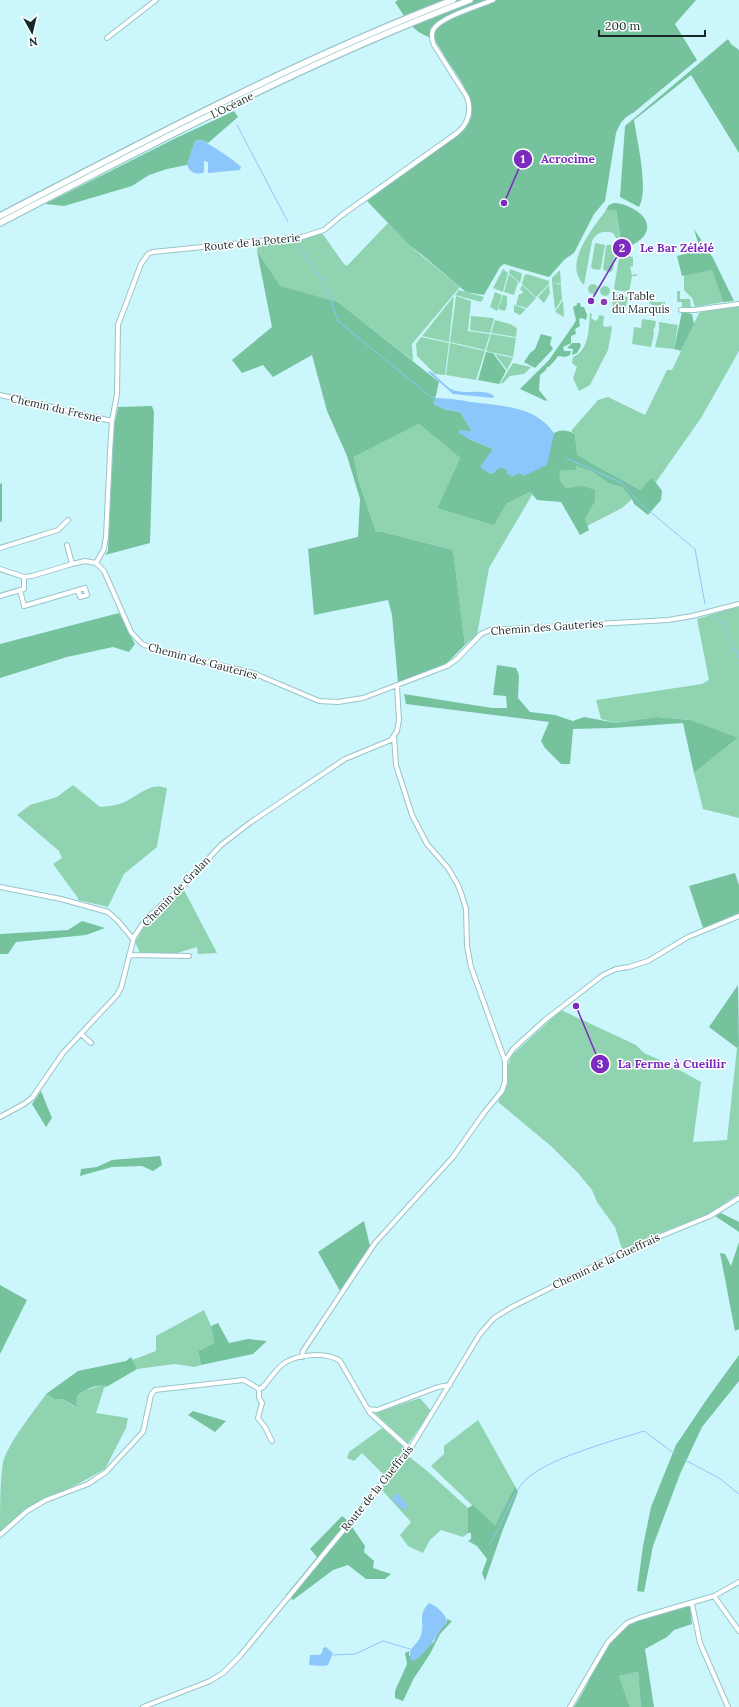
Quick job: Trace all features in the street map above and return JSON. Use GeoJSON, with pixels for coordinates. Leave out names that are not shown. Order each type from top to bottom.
{"type":"FeatureCollection","features":[{"type":"Feature","properties":{"kind":"highway","name":"L’Océane"},"geometry":{"type":"LineString","coordinates":[[0,216],[126,150],[248,90],[363,37],[453,0]]}},
{"type":"Feature","properties":{"kind":"highway","name":"L’Océane"},"geometry":{"type":"LineString","coordinates":[[0,223],[144,148],[262,91],[373,40],[470,0]]}},
{"type":"Feature","properties":{"kind":"street"},"geometry":{"type":"LineString","coordinates":[[107,38],[156,0]]}},
{"type":"Feature","properties":{"kind":"street","name":"Route de la Poterie"},"geometry":{"type":"LineString","coordinates":[[96,563],[104,550],[106,537],[112,421],[117,394],[119,319],[144,258],[153,252],[302,237],[318,233],[329,227],[342,215],[457,134],[468,119],[469,103],[467,96],[434,45],[432,40],[432,32],[440,23],[493,0]]}},
{"type":"Feature","properties":{"kind":"street"},"geometry":{"type":"LineString","coordinates":[[682,310],[694,310],[739,304]]}},
{"type":"Feature","properties":{"kind":"street","name":"Chemin du Fresne"},"geometry":{"type":"LineString","coordinates":[[0,395],[112,421]]}},
{"type":"Feature","properties":{"kind":"street"},"geometry":{"type":"LineString","coordinates":[[0,548],[58,530],[68,520]]}},
{"type":"Feature","properties":{"kind":"street"},"geometry":{"type":"LineString","coordinates":[[68,545],[72,564]]}},
{"type":"Feature","properties":{"kind":"street"},"geometry":{"type":"LineString","coordinates":[[0,569],[24,577],[85,561],[96,563]]}},
{"type":"Feature","properties":{"kind":"street","name":"Chemin des Gauteries"},"geometry":{"type":"LineString","coordinates":[[96,563],[104,571],[131,632],[136,639],[148,647],[254,673],[319,702],[327,703],[351,701],[397,686],[447,666],[457,659],[482,634],[490,630],[668,620],[692,616],[739,604]]}},
{"type":"Feature","properties":{"kind":"street"},"geometry":{"type":"LineString","coordinates":[[0,596],[24,589],[24,577]]}},
{"type":"Feature","properties":{"kind":"street"},"geometry":{"type":"LineString","coordinates":[[20,590],[24,606],[78,590]]}},
{"type":"Feature","properties":{"kind":"street"},"geometry":{"type":"LineString","coordinates":[[302,1357],[303,1351],[375,1242],[453,1157],[484,1113],[502,1091],[506,1077],[505,1062],[471,967],[467,946],[466,909],[462,896],[458,885],[448,868],[424,840],[412,815],[396,765],[394,737],[399,720],[397,686]]}},
{"type":"Feature","properties":{"kind":"street","name":"Chemin de Gralan"},"geometry":{"type":"LineString","coordinates":[[0,1117],[32,1098],[50,1069],[117,995],[121,988],[133,939],[146,919],[185,884],[221,845],[251,822],[345,759],[384,744],[394,737]]}},
{"type":"Feature","properties":{"kind":"street"},"geometry":{"type":"LineString","coordinates":[[0,887],[62,899],[108,912],[118,921],[133,939]]}},
{"type":"Feature","properties":{"kind":"street"},"geometry":{"type":"LineString","coordinates":[[505,1062],[513,1049],[545,1020],[603,975],[616,969],[629,967],[648,961],[688,937],[739,916]]}},
{"type":"Feature","properties":{"kind":"street"},"geometry":{"type":"LineString","coordinates":[[130,956],[189,956]]}},
{"type":"Feature","properties":{"kind":"street"},"geometry":{"type":"LineString","coordinates":[[81,1034],[90,1043]]}},
{"type":"Feature","properties":{"kind":"street","name":"Chemin de la Gueffrais"},"geometry":{"type":"LineString","coordinates":[[480,1334],[494,1318],[512,1307],[624,1251],[710,1216],[739,1198]]}},
{"type":"Feature","properties":{"kind":"street","name":"Route de la Gueffrais"},"geometry":{"type":"LineString","coordinates":[[143,1707],[210,1681],[223,1673],[240,1656],[410,1449],[480,1334]]}},
{"type":"Feature","properties":{"kind":"street"},"geometry":{"type":"LineString","coordinates":[[259,1389],[263,1387],[286,1362],[302,1357],[334,1356],[340,1361],[368,1409],[410,1449]]}},
{"type":"Feature","properties":{"kind":"street"},"geometry":{"type":"LineString","coordinates":[[0,1535],[27,1511],[46,1500],[88,1484],[106,1472],[143,1432],[151,1395],[155,1390],[244,1380],[259,1389]]}},
{"type":"Feature","properties":{"kind":"street"},"geometry":{"type":"LineString","coordinates":[[368,1409],[377,1410],[438,1387],[450,1385]]}},
{"type":"Feature","properties":{"kind":"street"},"geometry":{"type":"LineString","coordinates":[[259,1389],[259,1398],[262,1403],[258,1418],[265,1427],[272,1441]]}},
{"type":"Feature","properties":{"kind":"street"},"geometry":{"type":"LineString","coordinates":[[570,1707],[605,1647],[621,1628],[639,1618],[692,1604],[714,1596],[739,1582]]}},
{"type":"Feature","properties":{"kind":"street"},"geometry":{"type":"LineString","coordinates":[[714,1596],[739,1630]]}},
{"type":"Feature","properties":{"kind":"street"},"geometry":{"type":"LineString","coordinates":[[692,1604],[700,1643],[728,1707]]}},
{"type":"Feature","properties":{"kind":"green space"},"geometry":{"type":"Polygon","coordinates":[[[398,0],[696,0],[675,24],[697,60],[633,113],[627,116],[621,123],[616,133],[605,201],[594,214],[574,253],[565,259],[549,277],[504,264],[500,267],[484,295],[466,292],[410,246],[367,201],[462,131],[469,123],[471,114],[471,104],[468,95],[458,76],[434,40],[417,31],[409,23],[395,2],[398,0]]]}},
{"type":"Feature","properties":{"kind":"green space"},"geometry":{"type":"Polygon","coordinates":[[[728,39],[731,44],[739,50],[739,153],[691,75],[634,120],[643,177],[642,199],[639,207],[620,197],[625,126],[728,39]]]}},
{"type":"Feature","properties":{"kind":"green space"},"geometry":{"type":"Polygon","coordinates":[[[234,111],[238,117],[208,143],[201,140],[195,141],[187,165],[167,169],[149,175],[132,186],[64,206],[45,204],[176,138],[234,111]]]}},
{"type":"Feature","properties":{"kind":"green space"},"geometry":{"type":"Polygon","coordinates":[[[614,203],[633,209],[644,218],[647,223],[647,229],[644,236],[634,244],[622,249],[616,210],[606,210],[609,205],[614,203]]]}},
{"type":"Feature","properties":{"kind":"green space"},"geometry":{"type":"Polygon","coordinates":[[[606,210],[616,210],[621,246],[613,233],[604,232],[596,236],[592,241],[584,285],[578,276],[576,267],[578,257],[582,246],[606,210]]]}},
{"type":"Feature","properties":{"kind":"green space"},"geometry":{"type":"Polygon","coordinates":[[[388,223],[410,246],[460,287],[412,344],[413,361],[338,302],[280,287],[257,251],[258,244],[303,239],[322,233],[347,266],[388,223]]]}},
{"type":"Feature","properties":{"kind":"green space"},"geometry":{"type":"Polygon","coordinates":[[[694,229],[713,258],[734,301],[723,302],[712,270],[682,276],[677,256],[700,250],[694,229]]]}},
{"type":"Feature","properties":{"kind":"green space"},"geometry":{"type":"Polygon","coordinates":[[[596,243],[605,245],[601,268],[599,270],[591,267],[596,243]]]}},
{"type":"Feature","properties":{"kind":"green space"},"geometry":{"type":"Polygon","coordinates":[[[615,245],[616,247],[613,270],[611,272],[603,269],[606,246],[615,245]]]}},
{"type":"Feature","properties":{"kind":"green space"},"geometry":{"type":"Polygon","coordinates":[[[257,251],[280,286],[338,302],[439,382],[434,404],[444,409],[460,412],[472,431],[469,439],[493,449],[481,467],[493,473],[498,468],[507,470],[551,443],[554,433],[559,431],[567,431],[575,434],[577,454],[592,464],[640,490],[652,477],[662,491],[661,500],[648,515],[634,504],[632,499],[622,487],[608,483],[593,472],[576,466],[576,470],[559,471],[560,480],[566,488],[583,486],[595,490],[595,502],[585,519],[589,530],[580,535],[561,502],[537,500],[530,492],[506,504],[494,525],[437,508],[460,458],[419,424],[354,457],[359,482],[376,532],[379,531],[453,550],[465,645],[447,663],[398,683],[392,615],[388,600],[314,615],[308,549],[358,537],[360,499],[347,456],[327,411],[312,355],[273,377],[263,365],[242,373],[232,360],[272,327],[257,251]]]}},
{"type":"Feature","properties":{"kind":"green space"},"geometry":{"type":"Polygon","coordinates":[[[623,251],[627,256],[633,257],[633,266],[630,267],[632,275],[636,274],[637,276],[632,276],[629,292],[615,290],[614,288],[620,252],[623,251]]]}},
{"type":"Feature","properties":{"kind":"green space"},"geometry":{"type":"Polygon","coordinates":[[[503,269],[508,273],[503,292],[493,288],[503,269]]]}},
{"type":"Feature","properties":{"kind":"green space"},"geometry":{"type":"Polygon","coordinates":[[[510,269],[521,273],[520,283],[509,273],[510,269]]]}},
{"type":"Feature","properties":{"kind":"green space"},"geometry":{"type":"Polygon","coordinates":[[[560,270],[561,284],[552,282],[552,278],[560,270]]]}},
{"type":"Feature","properties":{"kind":"green space"},"geometry":{"type":"Polygon","coordinates":[[[712,270],[723,302],[695,307],[692,298],[684,290],[684,275],[712,270]]]}},
{"type":"Feature","properties":{"kind":"green space"},"geometry":{"type":"Polygon","coordinates":[[[509,274],[518,282],[514,295],[504,292],[509,274]]]}},
{"type":"Feature","properties":{"kind":"green space"},"geometry":{"type":"Polygon","coordinates":[[[527,274],[549,281],[549,284],[536,297],[522,284],[524,276],[527,274]]]}},
{"type":"Feature","properties":{"kind":"green space"},"geometry":{"type":"Polygon","coordinates":[[[552,282],[561,285],[562,299],[555,310],[552,282]]]}},
{"type":"Feature","properties":{"kind":"green space"},"geometry":{"type":"Polygon","coordinates":[[[593,284],[598,289],[593,294],[588,289],[593,284]]]}},
{"type":"Feature","properties":{"kind":"green space"},"geometry":{"type":"Polygon","coordinates":[[[522,285],[536,298],[527,308],[516,305],[519,294],[522,294],[523,291],[520,290],[522,285]]]}},
{"type":"Feature","properties":{"kind":"green space"},"geometry":{"type":"Polygon","coordinates":[[[549,285],[550,293],[544,303],[538,297],[549,285]]]}},
{"type":"Feature","properties":{"kind":"green space"},"geometry":{"type":"Polygon","coordinates":[[[605,286],[610,291],[605,296],[600,291],[605,286]]]}},
{"type":"Feature","properties":{"kind":"green space"},"geometry":{"type":"Polygon","coordinates":[[[459,290],[484,297],[481,302],[455,295],[459,290]]]}},
{"type":"Feature","properties":{"kind":"green space"},"geometry":{"type":"Polygon","coordinates":[[[677,291],[680,291],[680,299],[690,299],[691,307],[682,308],[682,302],[677,302],[677,291]]]}},
{"type":"Feature","properties":{"kind":"green space"},"geometry":{"type":"Polygon","coordinates":[[[495,292],[502,295],[497,311],[490,307],[495,292]]]}},
{"type":"Feature","properties":{"kind":"green space"},"geometry":{"type":"Polygon","coordinates":[[[503,295],[507,296],[505,311],[498,309],[503,295]]]}},
{"type":"Feature","properties":{"kind":"green space"},"geometry":{"type":"Polygon","coordinates":[[[615,295],[628,297],[625,312],[617,311],[613,308],[612,297],[615,295]]]}},
{"type":"Feature","properties":{"kind":"green space"},"geometry":{"type":"Polygon","coordinates":[[[454,296],[449,342],[422,336],[454,296]]]}},
{"type":"Feature","properties":{"kind":"green space"},"geometry":{"type":"Polygon","coordinates":[[[456,296],[471,301],[468,331],[490,334],[485,350],[450,342],[456,296]]]}},
{"type":"Feature","properties":{"kind":"green space"},"geometry":{"type":"Polygon","coordinates":[[[651,299],[653,302],[665,302],[665,304],[659,307],[654,306],[649,302],[651,299]]]}},
{"type":"Feature","properties":{"kind":"green space"},"geometry":{"type":"Polygon","coordinates":[[[563,300],[564,317],[555,312],[563,300]]]}},
{"type":"Feature","properties":{"kind":"green space"},"geometry":{"type":"Polygon","coordinates":[[[577,303],[580,303],[581,307],[584,307],[587,315],[586,320],[582,318],[579,319],[580,326],[575,329],[576,334],[571,336],[571,343],[563,347],[564,351],[571,351],[570,355],[565,357],[558,356],[540,375],[539,390],[547,400],[546,401],[520,389],[549,360],[574,324],[576,320],[573,307],[577,305],[577,303]]]}},
{"type":"Feature","properties":{"kind":"green space"},"geometry":{"type":"Polygon","coordinates":[[[514,305],[526,309],[520,315],[514,312],[514,305]]]}},
{"type":"Feature","properties":{"kind":"green space"},"geometry":{"type":"Polygon","coordinates":[[[739,305],[739,351],[701,418],[656,482],[652,477],[640,490],[592,464],[577,454],[575,434],[571,431],[598,400],[608,397],[645,415],[667,370],[672,370],[699,313],[707,309],[739,305]]]}},
{"type":"Feature","properties":{"kind":"green space"},"geometry":{"type":"Polygon","coordinates":[[[682,312],[692,314],[694,324],[681,351],[674,349],[682,312]]]}},
{"type":"Feature","properties":{"kind":"green space"},"geometry":{"type":"Polygon","coordinates":[[[590,313],[592,314],[591,318],[595,321],[598,319],[599,315],[604,316],[603,326],[611,326],[612,328],[608,350],[590,385],[579,391],[573,378],[577,367],[572,363],[573,357],[582,350],[585,344],[590,313]]]}},
{"type":"Feature","properties":{"kind":"green space"},"geometry":{"type":"Polygon","coordinates":[[[471,316],[493,318],[490,333],[470,330],[471,316]]]}},
{"type":"Feature","properties":{"kind":"green space"},"geometry":{"type":"Polygon","coordinates":[[[642,319],[656,321],[653,330],[654,334],[651,347],[632,344],[634,327],[641,328],[642,319]]]}},
{"type":"Feature","properties":{"kind":"green space"},"geometry":{"type":"Polygon","coordinates":[[[495,320],[510,324],[517,328],[516,337],[491,333],[495,320]]]}},
{"type":"Feature","properties":{"kind":"green space"},"geometry":{"type":"Polygon","coordinates":[[[659,322],[678,325],[674,349],[655,347],[659,331],[659,322]]]}},
{"type":"Feature","properties":{"kind":"green space"},"geometry":{"type":"Polygon","coordinates":[[[491,334],[516,338],[513,357],[486,351],[491,334]]]}},
{"type":"Feature","properties":{"kind":"green space"},"geometry":{"type":"Polygon","coordinates":[[[541,334],[552,337],[550,344],[553,349],[535,368],[524,362],[530,353],[535,349],[541,334]]]}},
{"type":"Feature","properties":{"kind":"green space"},"geometry":{"type":"Polygon","coordinates":[[[421,337],[449,343],[445,375],[435,374],[417,356],[416,344],[421,337]]]}},
{"type":"Feature","properties":{"kind":"green space"},"geometry":{"type":"Polygon","coordinates":[[[450,343],[485,351],[476,380],[446,375],[450,343]]]}},
{"type":"Feature","properties":{"kind":"green space"},"geometry":{"type":"Polygon","coordinates":[[[572,343],[580,343],[581,346],[577,353],[572,355],[573,349],[567,348],[572,343]]]}},
{"type":"Feature","properties":{"kind":"green space"},"geometry":{"type":"Polygon","coordinates":[[[486,352],[493,353],[506,371],[499,384],[478,380],[486,352]]]}},
{"type":"Feature","properties":{"kind":"green space"},"geometry":{"type":"Polygon","coordinates":[[[495,354],[513,358],[507,370],[495,354]]]}},
{"type":"Feature","properties":{"kind":"green space"},"geometry":{"type":"Polygon","coordinates":[[[513,363],[531,367],[524,374],[510,376],[500,384],[513,363]]]}},
{"type":"Feature","properties":{"kind":"green space"},"geometry":{"type":"Polygon","coordinates":[[[152,406],[154,412],[150,543],[105,555],[108,551],[114,427],[118,407],[152,406]]]}},
{"type":"Feature","properties":{"kind":"green space"},"geometry":{"type":"Polygon","coordinates":[[[419,424],[460,458],[437,508],[448,510],[506,504],[530,492],[532,495],[489,568],[477,635],[465,645],[453,550],[379,531],[376,532],[359,482],[354,457],[419,424]]]}},
{"type":"Feature","properties":{"kind":"green space"},"geometry":{"type":"Polygon","coordinates":[[[576,466],[593,472],[608,483],[622,487],[632,499],[622,508],[587,526],[585,519],[595,502],[583,487],[566,488],[560,480],[558,471],[575,470],[576,466]]]}},
{"type":"Feature","properties":{"kind":"green space"},"geometry":{"type":"Polygon","coordinates":[[[2,483],[2,521],[0,522],[0,484],[2,483]]]}},
{"type":"Feature","properties":{"kind":"green space"},"geometry":{"type":"Polygon","coordinates":[[[739,606],[739,818],[703,809],[694,773],[737,739],[691,720],[656,717],[616,723],[601,719],[596,700],[702,684],[709,680],[697,619],[739,606]]]}},
{"type":"Feature","properties":{"kind":"green space"},"geometry":{"type":"Polygon","coordinates":[[[119,613],[135,644],[129,652],[113,647],[67,657],[0,678],[0,644],[119,613]]]}},
{"type":"Feature","properties":{"kind":"green space"},"geometry":{"type":"Polygon","coordinates":[[[497,665],[516,668],[519,675],[518,698],[530,712],[555,715],[573,721],[584,717],[616,723],[656,717],[691,720],[738,738],[694,773],[683,723],[573,729],[570,764],[561,764],[545,748],[541,741],[549,722],[406,704],[404,694],[492,708],[507,708],[506,696],[493,695],[497,665]]]}},
{"type":"Feature","properties":{"kind":"green space"},"geometry":{"type":"Polygon","coordinates":[[[73,785],[100,807],[112,806],[125,802],[154,787],[160,786],[167,788],[157,847],[124,874],[108,907],[78,900],[53,864],[62,858],[59,851],[17,815],[30,805],[57,797],[73,785]]]}},
{"type":"Feature","properties":{"kind":"green space"},"geometry":{"type":"Polygon","coordinates":[[[735,873],[739,885],[739,913],[703,928],[689,886],[735,873]]]}},
{"type":"Feature","properties":{"kind":"green space"},"geometry":{"type":"Polygon","coordinates":[[[183,888],[217,953],[198,954],[197,947],[177,953],[140,953],[135,942],[147,922],[183,888]]]}},
{"type":"Feature","properties":{"kind":"green space"},"geometry":{"type":"Polygon","coordinates":[[[82,921],[105,928],[86,935],[16,942],[8,954],[0,954],[0,934],[68,930],[82,921]]]}},
{"type":"Feature","properties":{"kind":"green space"},"geometry":{"type":"Polygon","coordinates":[[[738,985],[739,1045],[737,1048],[709,1027],[738,985]]]}},
{"type":"Feature","properties":{"kind":"green space"},"geometry":{"type":"Polygon","coordinates":[[[561,1010],[636,1045],[644,1053],[667,1063],[701,1082],[693,1142],[727,1140],[737,1048],[739,1045],[739,1194],[707,1215],[622,1249],[615,1227],[597,1202],[592,1190],[578,1173],[552,1147],[498,1102],[508,1083],[508,1065],[512,1055],[561,1010]]]}},
{"type":"Feature","properties":{"kind":"green space"},"geometry":{"type":"Polygon","coordinates":[[[41,1091],[52,1118],[46,1127],[32,1104],[41,1091]]]}},
{"type":"Feature","properties":{"kind":"green space"},"geometry":{"type":"Polygon","coordinates":[[[160,1156],[162,1165],[153,1171],[142,1166],[112,1167],[80,1176],[81,1169],[97,1167],[112,1160],[160,1156]]]}},
{"type":"Feature","properties":{"kind":"green space"},"geometry":{"type":"Polygon","coordinates":[[[721,1213],[739,1222],[739,1232],[715,1216],[721,1213]]]}},
{"type":"Feature","properties":{"kind":"green space"},"geometry":{"type":"Polygon","coordinates":[[[364,1221],[370,1246],[340,1291],[318,1252],[364,1221]]]}},
{"type":"Feature","properties":{"kind":"green space"},"geometry":{"type":"Polygon","coordinates":[[[739,1242],[739,1329],[735,1331],[720,1253],[725,1254],[731,1266],[739,1242]]]}},
{"type":"Feature","properties":{"kind":"green space"},"geometry":{"type":"Polygon","coordinates":[[[0,1285],[27,1300],[0,1354],[0,1285]]]}},
{"type":"Feature","properties":{"kind":"green space"},"geometry":{"type":"Polygon","coordinates":[[[204,1310],[211,1326],[214,1343],[198,1351],[201,1365],[194,1367],[175,1364],[137,1369],[132,1360],[156,1351],[156,1336],[204,1310]]]}},
{"type":"Feature","properties":{"kind":"green space"},"geometry":{"type":"Polygon","coordinates":[[[218,1323],[229,1343],[248,1339],[267,1341],[253,1354],[201,1365],[198,1351],[214,1343],[211,1326],[218,1323]]]}},
{"type":"Feature","properties":{"kind":"green space"},"geometry":{"type":"Polygon","coordinates":[[[739,1355],[739,1381],[702,1427],[680,1474],[653,1546],[644,1592],[637,1591],[643,1546],[651,1507],[676,1445],[739,1355]]]}},
{"type":"Feature","properties":{"kind":"green space"},"geometry":{"type":"Polygon","coordinates":[[[131,1357],[137,1369],[108,1386],[95,1386],[84,1391],[77,1396],[76,1407],[63,1399],[54,1399],[46,1394],[78,1371],[126,1361],[131,1357]]]}},
{"type":"Feature","properties":{"kind":"green space"},"geometry":{"type":"Polygon","coordinates":[[[103,1385],[108,1386],[104,1388],[96,1413],[128,1418],[126,1428],[105,1469],[25,1510],[0,1532],[3,1462],[22,1427],[46,1394],[54,1399],[63,1399],[75,1407],[77,1396],[85,1390],[103,1385]]]}},
{"type":"Feature","properties":{"kind":"green space"},"geometry":{"type":"Polygon","coordinates":[[[420,1398],[431,1411],[408,1444],[375,1413],[420,1398]]]}},
{"type":"Feature","properties":{"kind":"green space"},"geometry":{"type":"Polygon","coordinates":[[[193,1411],[226,1421],[215,1432],[188,1415],[193,1411]]]}},
{"type":"Feature","properties":{"kind":"green space"},"geometry":{"type":"Polygon","coordinates":[[[478,1420],[515,1486],[495,1527],[431,1466],[444,1454],[444,1446],[478,1420]]]}},
{"type":"Feature","properties":{"kind":"green space"},"geometry":{"type":"Polygon","coordinates":[[[382,1428],[405,1448],[385,1476],[362,1453],[354,1461],[347,1458],[349,1452],[382,1428]]]}},
{"type":"Feature","properties":{"kind":"green space"},"geometry":{"type":"Polygon","coordinates":[[[407,1455],[468,1508],[468,1533],[463,1537],[441,1530],[430,1540],[423,1553],[408,1546],[400,1535],[411,1522],[381,1489],[407,1455]]]}},
{"type":"Feature","properties":{"kind":"green space"},"geometry":{"type":"Polygon","coordinates":[[[515,1486],[518,1492],[485,1581],[482,1573],[487,1559],[477,1546],[468,1541],[471,1539],[471,1533],[468,1533],[468,1508],[473,1505],[495,1526],[515,1486]]]}},
{"type":"Feature","properties":{"kind":"green space"},"geometry":{"type":"Polygon","coordinates":[[[342,1516],[348,1521],[365,1546],[364,1552],[374,1561],[373,1568],[391,1574],[385,1579],[366,1579],[348,1565],[333,1570],[293,1600],[286,1595],[317,1557],[310,1549],[342,1516]]]}},
{"type":"Feature","properties":{"kind":"green space"},"geometry":{"type":"Polygon","coordinates":[[[685,1607],[690,1607],[692,1624],[674,1630],[667,1637],[645,1649],[654,1707],[641,1707],[638,1672],[619,1676],[630,1707],[574,1707],[600,1659],[615,1636],[637,1621],[685,1607]]]}},
{"type":"Feature","properties":{"kind":"green space"},"geometry":{"type":"Polygon","coordinates":[[[447,1619],[452,1621],[440,1634],[430,1654],[414,1678],[403,1701],[395,1698],[395,1691],[407,1664],[405,1653],[409,1651],[409,1656],[434,1642],[438,1632],[447,1622],[447,1619]]]}},
{"type":"Feature","properties":{"kind":"green space"},"geometry":{"type":"Polygon","coordinates":[[[638,1672],[641,1707],[630,1707],[619,1676],[638,1672]]]}},
{"type":"Feature","properties":{"kind":"water"},"geometry":{"type":"Polygon","coordinates":[[[201,140],[234,161],[241,167],[240,170],[208,173],[208,162],[204,161],[204,172],[198,174],[190,170],[187,165],[195,141],[201,140]]]}},
{"type":"Feature","properties":{"kind":"water"},"geometry":{"type":"Polygon","coordinates":[[[430,371],[451,389],[456,391],[484,392],[494,396],[493,398],[453,394],[428,372],[430,371]]]}},
{"type":"Feature","properties":{"kind":"water"},"geometry":{"type":"Polygon","coordinates":[[[435,398],[500,405],[530,413],[539,418],[554,433],[547,465],[524,476],[519,473],[512,477],[507,474],[507,470],[502,468],[490,474],[480,467],[493,449],[459,433],[459,430],[472,431],[460,412],[444,409],[434,404],[435,398]]]}},
{"type":"Feature","properties":{"kind":"water"},"geometry":{"type":"Polygon","coordinates":[[[398,1494],[407,1505],[406,1509],[402,1509],[392,1499],[394,1495],[398,1494]]]}},
{"type":"Feature","properties":{"kind":"water"},"geometry":{"type":"Polygon","coordinates":[[[429,1603],[441,1611],[447,1622],[428,1648],[414,1661],[411,1660],[410,1652],[420,1639],[422,1630],[422,1615],[429,1603]]]}},
{"type":"Feature","properties":{"kind":"water"},"geometry":{"type":"Polygon","coordinates":[[[326,1647],[333,1653],[328,1665],[309,1665],[310,1655],[319,1655],[322,1653],[323,1648],[326,1647]]]}},
{"type":"Feature","properties":{"kind":"waterway"},"geometry":{"type":"LineString","coordinates":[[237,125],[288,222]]}},
{"type":"Feature","properties":{"kind":"waterway"},"geometry":{"type":"LineString","coordinates":[[300,246],[328,291],[338,321],[431,397],[436,398]]}},
{"type":"Feature","properties":{"kind":"waterway"},"geometry":{"type":"LineString","coordinates":[[566,458],[622,483],[642,505],[695,549],[705,604]]}},
{"type":"Feature","properties":{"kind":"waterway"},"geometry":{"type":"LineString","coordinates":[[714,616],[723,624],[739,658]]}},
{"type":"Feature","properties":{"kind":"waterway"},"geometry":{"type":"LineString","coordinates":[[489,1544],[494,1537],[516,1492],[530,1476],[543,1467],[578,1452],[644,1431],[675,1454]]}},
{"type":"Feature","properties":{"kind":"waterway"},"geometry":{"type":"LineString","coordinates":[[683,1459],[719,1478],[739,1494]]}},
{"type":"Feature","properties":{"kind":"waterway"},"geometry":{"type":"LineString","coordinates":[[333,1655],[355,1654],[383,1641],[410,1649]]}},
{"type":"Feature","properties":{"kind":"place","name":"Acrocime"},"geometry":{"type":"Point","coordinates":[504,203]}},
{"type":"Feature","properties":{"kind":"place","name":"Le Bar Zélélé"},"geometry":{"type":"Point","coordinates":[591,301]}},
{"type":"Feature","properties":{"kind":"place","name":"La Table du Marquis"},"geometry":{"type":"Point","coordinates":[604,302]}},
{"type":"Feature","properties":{"kind":"place","name":"La Ferme à Cueillir"},"geometry":{"type":"Point","coordinates":[576,1006]}}]}
